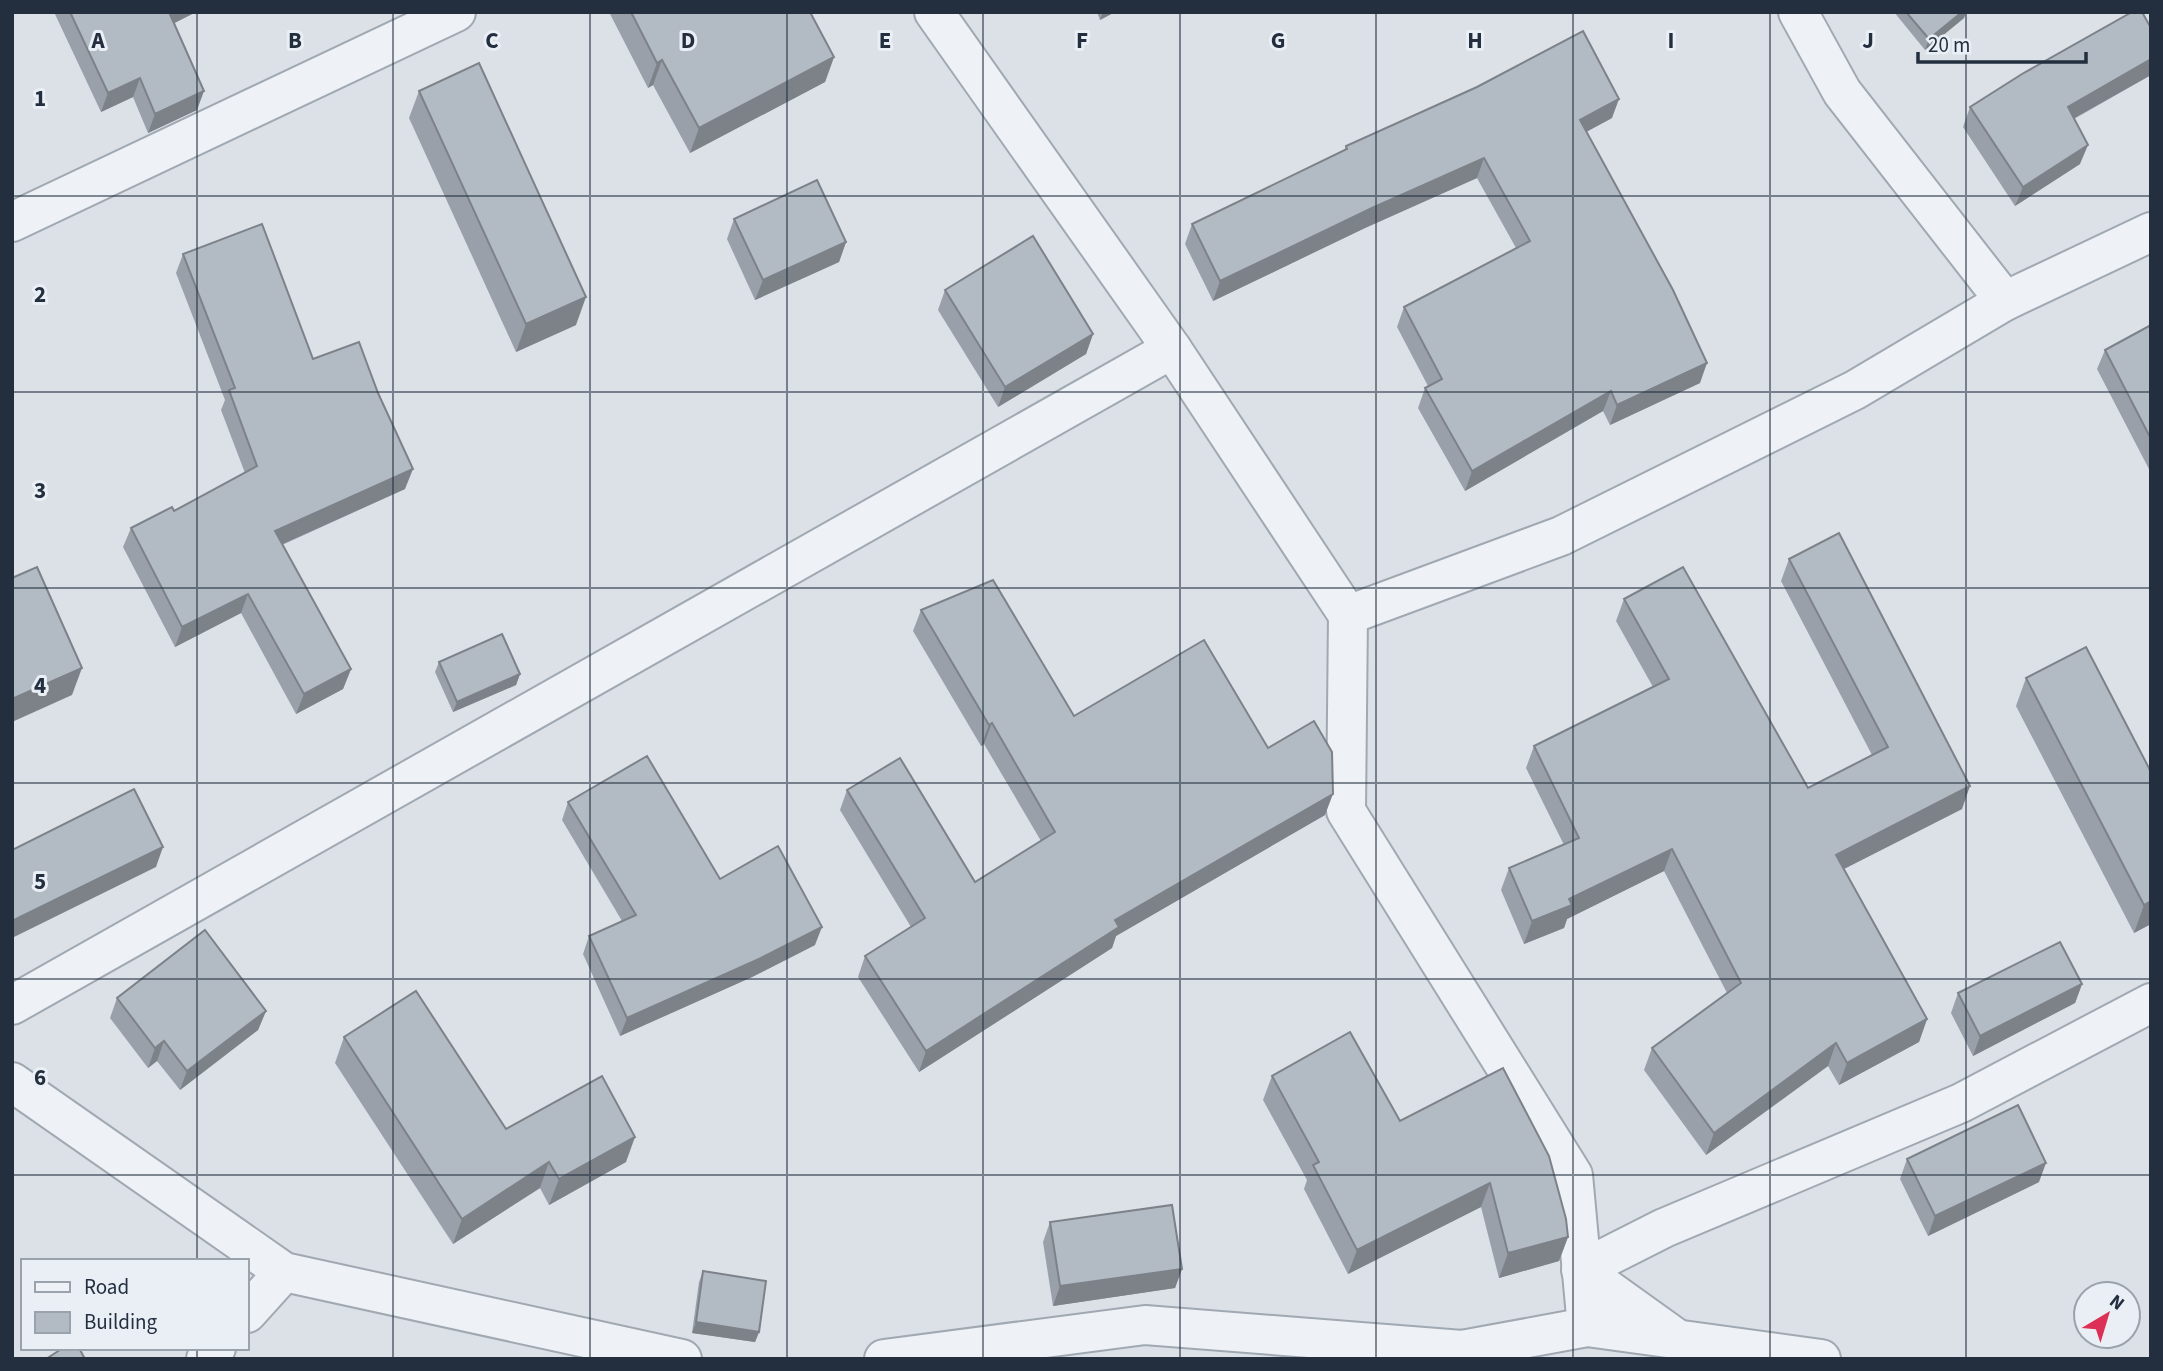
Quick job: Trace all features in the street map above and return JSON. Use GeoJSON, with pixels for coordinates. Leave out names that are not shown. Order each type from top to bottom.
{"type":"FeatureCollection","features":[{"type":"Feature","properties":{"kind":"street"},"geometry":{"type":"LineString","coordinates":[[12,222],[456,12]]}},
{"type":"Feature","properties":{"kind":"street"},"geometry":{"type":"LineString","coordinates":[[934,12],[1172,349],[1348,615],[1346,811],[1573,1175],[1587,1327]]}},
{"type":"Feature","properties":{"kind":"street"},"geometry":{"type":"LineString","coordinates":[[1798,12],[1842,92],[2005,301]]}},
{"type":"Feature","properties":{"kind":"street"},"geometry":{"type":"LineString","coordinates":[[1348,615],[1561,536],[1855,390],[2005,301],[2151,232]]}},
{"type":"Feature","properties":{"kind":"street"},"geometry":{"type":"LineString","coordinates":[[12,1005],[1172,349]]}},
{"type":"Feature","properties":{"kind":"street"},"geometry":{"type":"LineString","coordinates":[[1581,1269],[1664,1228],[1961,1103],[2151,1003]]}},
{"type":"Feature","properties":{"kind":"street"},"geometry":{"type":"LineString","coordinates":[[12,1082],[284,1272],[678,1359]]}},
{"type":"Feature","properties":{"kind":"street"},"geometry":{"type":"LineString","coordinates":[[1581,1269],[1678,1339]]}},
{"type":"Feature","properties":{"kind":"street"},"geometry":{"type":"LineString","coordinates":[[248,1313],[284,1272]]}},
{"type":"Feature","properties":{"kind":"street"},"geometry":{"type":"LineString","coordinates":[[884,1359],[1145,1325],[1461,1354],[1587,1327],[1821,1359]]}},
{"type":"Feature","properties":{"kind":"building"},"geometry":{"type":"Polygon","coordinates":[[[70,12],[169,12],[204,91],[155,114],[140,78],[108,93],[70,12]]]}},
{"type":"Feature","properties":{"kind":"building"},"geometry":{"type":"Polygon","coordinates":[[[631,12],[810,12],[834,57],[699,128],[662,60],[657,63],[631,12]]]}},
{"type":"Feature","properties":{"kind":"building"},"geometry":{"type":"Polygon","coordinates":[[[1906,12],[1962,12],[1929,39],[1906,12]]]}},
{"type":"Feature","properties":{"kind":"building"},"geometry":{"type":"Polygon","coordinates":[[[2132,12],[2142,12],[2151,28],[2151,59],[2068,107],[2088,145],[2023,187],[1970,107],[2022,74],[2132,12]]]}},
{"type":"Feature","properties":{"kind":"building"},"geometry":{"type":"Polygon","coordinates":[[[1583,31],[1619,99],[1580,120],[1673,290],[1707,363],[1617,405],[1611,391],[1472,471],[1425,388],[1442,379],[1404,307],[1530,241],[1484,158],[1220,281],[1192,224],[1347,149],[1346,146],[1477,87],[1583,31]]]}},
{"type":"Feature","properties":{"kind":"building"},"geometry":{"type":"Polygon","coordinates":[[[479,63],[586,297],[526,324],[419,91],[479,63]]]}},
{"type":"Feature","properties":{"kind":"building"},"geometry":{"type":"Polygon","coordinates":[[[817,180],[846,242],[763,280],[734,219],[817,180]]]}},
{"type":"Feature","properties":{"kind":"building"},"geometry":{"type":"Polygon","coordinates":[[[262,224],[313,359],[359,342],[378,393],[413,469],[275,531],[351,669],[304,694],[248,594],[182,627],[131,528],[172,507],[174,511],[257,466],[229,390],[235,388],[183,254],[262,224]]]}},
{"type":"Feature","properties":{"kind":"building"},"geometry":{"type":"Polygon","coordinates":[[[1033,236],[1093,334],[1005,387],[945,290],[1033,236]]]}},
{"type":"Feature","properties":{"kind":"building"},"geometry":{"type":"Polygon","coordinates":[[[2151,325],[2151,439],[2105,350],[2151,325]]]}},
{"type":"Feature","properties":{"kind":"building"},"geometry":{"type":"Polygon","coordinates":[[[1839,533],[1970,786],[1836,855],[1927,1019],[1847,1063],[1836,1043],[1714,1133],[1652,1048],[1741,983],[1672,849],[1569,899],[1572,905],[1532,921],[1509,868],[1579,838],[1534,746],[1669,679],[1624,599],[1683,567],[1808,788],[1888,747],[1789,559],[1839,533]]]}},
{"type":"Feature","properties":{"kind":"building"},"geometry":{"type":"Polygon","coordinates":[[[37,567],[82,668],[12,699],[12,578],[37,567]]]}},
{"type":"Feature","properties":{"kind":"building"},"geometry":{"type":"Polygon","coordinates":[[[993,580],[1074,716],[1204,640],[1268,748],[1314,721],[1332,752],[1333,794],[1115,920],[1119,927],[926,1051],[865,956],[925,918],[847,790],[900,758],[975,882],[1055,832],[992,723],[989,725],[921,610],[993,580]]]}},
{"type":"Feature","properties":{"kind":"building"},"geometry":{"type":"Polygon","coordinates":[[[502,634],[520,674],[457,702],[439,662],[502,634]]]}},
{"type":"Feature","properties":{"kind":"building"},"geometry":{"type":"Polygon","coordinates":[[[2086,647],[2151,772],[2151,901],[2144,905],[2026,678],[2086,647]]]}},
{"type":"Feature","properties":{"kind":"building"},"geometry":{"type":"Polygon","coordinates":[[[647,756],[720,879],[778,846],[822,927],[759,959],[627,1018],[589,936],[636,915],[568,802],[647,756]]]}},
{"type":"Feature","properties":{"kind":"building"},"geometry":{"type":"Polygon","coordinates":[[[134,789],[163,847],[12,921],[12,850],[134,789]]]}},
{"type":"Feature","properties":{"kind":"building"},"geometry":{"type":"Polygon","coordinates":[[[205,930],[266,1011],[187,1071],[164,1041],[155,1048],[117,998],[205,930]]]}},
{"type":"Feature","properties":{"kind":"building"},"geometry":{"type":"Polygon","coordinates":[[[2060,942],[2082,984],[1980,1036],[1958,993],[2060,942]]]}},
{"type":"Feature","properties":{"kind":"building"},"geometry":{"type":"Polygon","coordinates":[[[416,991],[506,1129],[602,1076],[635,1137],[559,1179],[549,1162],[462,1219],[344,1037],[416,991]]]}},
{"type":"Feature","properties":{"kind":"building"},"geometry":{"type":"Polygon","coordinates":[[[1350,1032],[1400,1121],[1503,1068],[1549,1156],[1566,1219],[1568,1237],[1508,1253],[1490,1183],[1357,1250],[1313,1165],[1319,1162],[1272,1076],[1350,1032]]]}},
{"type":"Feature","properties":{"kind":"building"},"geometry":{"type":"Polygon","coordinates":[[[2018,1105],[2046,1163],[1935,1216],[1907,1159],[2018,1105]]]}},
{"type":"Feature","properties":{"kind":"building"},"geometry":{"type":"Polygon","coordinates":[[[1172,1205],[1182,1269],[1060,1286],[1050,1222],[1172,1205]]]}},
{"type":"Feature","properties":{"kind":"building"},"geometry":{"type":"Polygon","coordinates":[[[703,1271],[766,1281],[759,1332],[696,1322],[703,1271]]]}},
{"type":"Feature","properties":{"kind":"building"},"geometry":{"type":"Polygon","coordinates":[[[60,1350],[80,1350],[85,1359],[46,1359],[60,1350]]]}}]}
